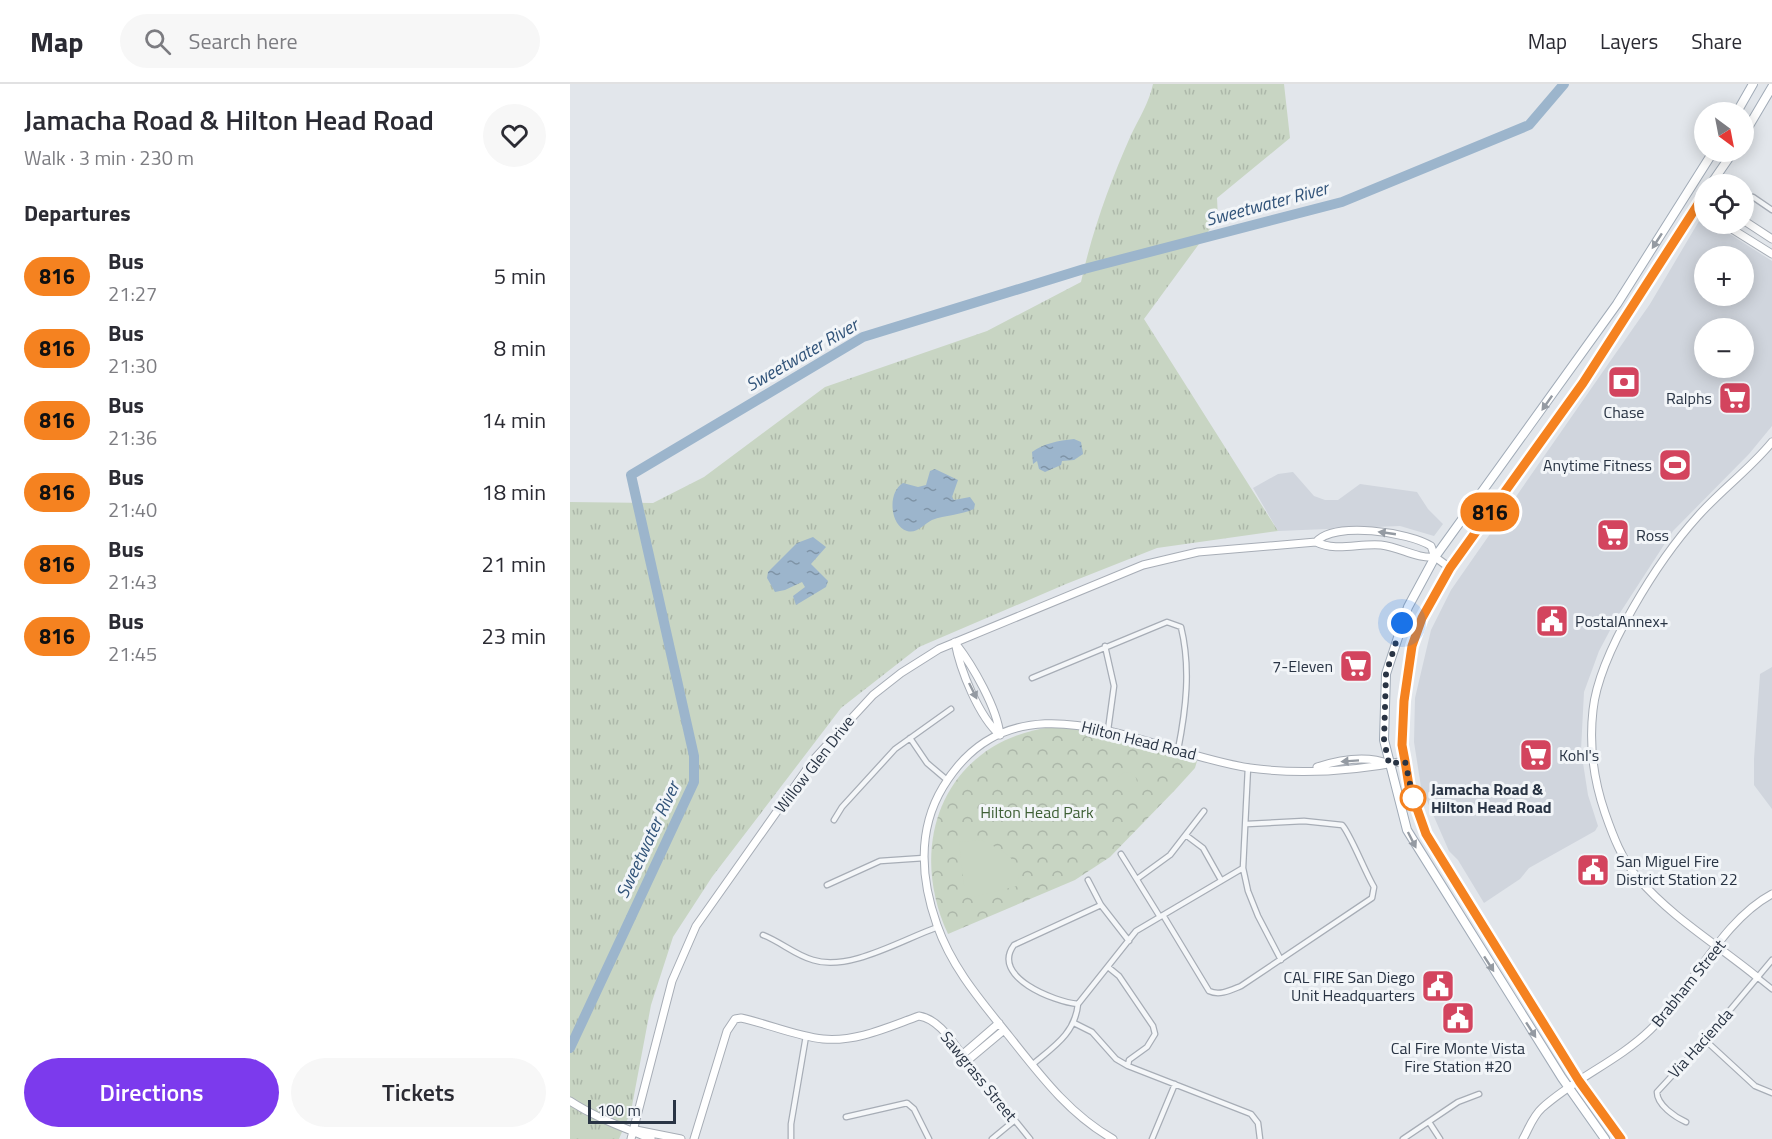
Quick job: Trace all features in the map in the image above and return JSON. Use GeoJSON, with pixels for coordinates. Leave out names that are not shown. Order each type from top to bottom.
{"type":"FeatureCollection","features":[{"type":"Feature","properties":{"kind":"main road"},"geometry":{"type":"LineString","coordinates":[[1743,102],[1753,84]]}},
{"type":"Feature","properties":{"kind":"main road"},"geometry":{"type":"LineString","coordinates":[[1754,117],[1772,87]]}},
{"type":"Feature","properties":{"kind":"main road"},"geometry":{"type":"LineString","coordinates":[[1605,1139],[1569,1088],[1416,849],[1407,830],[1384,740],[1386,674],[1408,607],[1435,557],[1617,304],[1707,162]]}},
{"type":"Feature","properties":{"kind":"main road"},"geometry":{"type":"LineString","coordinates":[[1621,1139],[1579,1081],[1426,834],[1409,786],[1402,745],[1404,701],[1412,646],[1422,618],[1450,568],[1583,383],[1694,214]]}},
{"type":"Feature","properties":{"kind":"street"},"geometry":{"type":"LineString","coordinates":[[1688,192],[1694,195]]}},
{"type":"Feature","properties":{"kind":"street"},"geometry":{"type":"LineString","coordinates":[[1754,198],[1772,210]]}},
{"type":"Feature","properties":{"kind":"street"},"geometry":{"type":"LineString","coordinates":[[1754,227],[1772,238]]}},
{"type":"Feature","properties":{"kind":"street"},"geometry":{"type":"LineString","coordinates":[[1740,234],[1772,254]]}},
{"type":"Feature","properties":{"kind":"street"},"geometry":{"type":"LineString","coordinates":[[1772,442],[1697,516],[1650,580],[1612,649],[1600,678],[1593,710],[1596,783],[1623,857],[1637,878],[1671,910],[1772,989]]}},
{"type":"Feature","properties":{"kind":"street","name":"Willow Glen Drive"},"geometry":{"type":"LineString","coordinates":[[1316,542],[1326,534],[1382,532],[1423,542],[1432,548],[1435,557],[1450,568]]}},
{"type":"Feature","properties":{"kind":"street","name":"Willow Glen Drive"},"geometry":{"type":"LineString","coordinates":[[631,1139],[672,981],[687,944],[707,909],[808,768],[845,723],[873,695],[901,672],[955,642],[1157,561],[1198,552],[1316,542],[1326,547],[1381,545],[1412,552],[1424,559],[1435,557]]}},
{"type":"Feature","properties":{"kind":"street"},"geometry":{"type":"LineString","coordinates":[[1032,678],[1167,622],[1181,627],[1185,646],[1186,710],[1178,750]]}},
{"type":"Feature","properties":{"kind":"street"},"geometry":{"type":"LineString","coordinates":[[955,642],[958,661],[985,717],[990,726],[1000,735]]}},
{"type":"Feature","properties":{"kind":"street"},"geometry":{"type":"LineString","coordinates":[[1105,646],[1114,686],[1108,730]]}},
{"type":"Feature","properties":{"kind":"street"},"geometry":{"type":"LineString","coordinates":[[834,820],[842,807],[892,751],[951,710]]}},
{"type":"Feature","properties":{"kind":"street","name":"Hilton Head Road"},"geometry":{"type":"LineString","coordinates":[[1113,1139],[1058,1097],[972,991],[952,960],[938,927],[927,888],[924,858],[931,813],[947,780],[970,755],[1000,735],[1026,726],[1052,722],[1076,723],[1108,730],[1248,767],[1338,771],[1405,761]]}},
{"type":"Feature","properties":{"kind":"street"},"geometry":{"type":"LineString","coordinates":[[910,738],[927,763],[947,780]]}},
{"type":"Feature","properties":{"kind":"street"},"geometry":{"type":"LineString","coordinates":[[1248,767],[1247,824],[1242,868],[1266,934],[1281,960]]}},
{"type":"Feature","properties":{"kind":"street"},"geometry":{"type":"LineString","coordinates":[[1137,879],[1170,855],[1204,812]]}},
{"type":"Feature","properties":{"kind":"street"},"geometry":{"type":"LineString","coordinates":[[1121,854],[1209,991],[1215,993],[1241,986],[1372,898],[1374,886],[1359,860],[1349,834],[1341,825],[1304,821],[1247,824]]}},
{"type":"Feature","properties":{"kind":"street"},"geometry":{"type":"LineString","coordinates":[[1187,836],[1203,848],[1221,880]]}},
{"type":"Feature","properties":{"kind":"street"},"geometry":{"type":"LineString","coordinates":[[827,885],[883,860],[924,858]]}},
{"type":"Feature","properties":{"kind":"street"},"geometry":{"type":"LineString","coordinates":[[1032,1065],[1066,1036],[1074,1023],[1078,1004],[1136,931],[1242,868]]}},
{"type":"Feature","properties":{"kind":"street"},"geometry":{"type":"LineString","coordinates":[[1088,880],[1101,905],[1129,941]]}},
{"type":"Feature","properties":{"kind":"street","name":"Brabham Street"},"geometry":{"type":"LineString","coordinates":[[1523,1139],[1541,1108],[1616,1058],[1650,1030],[1679,999],[1741,919],[1772,894]]}},
{"type":"Feature","properties":{"kind":"street"},"geometry":{"type":"LineString","coordinates":[[1078,1004],[1052,999],[1025,983],[1010,965],[1009,952],[1014,945],[1101,905]]}},
{"type":"Feature","properties":{"kind":"street"},"geometry":{"type":"LineString","coordinates":[[763,935],[804,957],[832,963],[857,958],[938,927]]}},
{"type":"Feature","properties":{"kind":"street","name":"Via Hacienda"},"geometry":{"type":"LineString","coordinates":[[1686,1122],[1674,1117],[1656,1094],[1706,1040],[1772,960]]}},
{"type":"Feature","properties":{"kind":"street"},"geometry":{"type":"LineString","coordinates":[[1108,967],[1119,976],[1153,1026],[1155,1034],[1147,1047],[1129,1060],[1128,1066]]}},
{"type":"Feature","properties":{"kind":"street","name":"Sawgrass Street"},"geometry":{"type":"LineString","coordinates":[[694,1139],[732,1022],[741,1018],[806,1036],[832,1039],[852,1038],[919,1016],[934,1022],[1030,1139]]}},
{"type":"Feature","properties":{"kind":"street"},"geometry":{"type":"LineString","coordinates":[[1074,1023],[1092,1032],[1116,1059],[1128,1066],[1251,1114],[1258,1123],[1260,1139]]}},
{"type":"Feature","properties":{"kind":"street"},"geometry":{"type":"LineString","coordinates":[[965,1058],[1001,1027]]}},
{"type":"Feature","properties":{"kind":"street"},"geometry":{"type":"LineString","coordinates":[[791,1139],[791,1124],[806,1036]]}},
{"type":"Feature","properties":{"kind":"street"},"geometry":{"type":"LineString","coordinates":[[1706,1040],[1755,1086],[1772,1093]]}},
{"type":"Feature","properties":{"kind":"street"},"geometry":{"type":"LineString","coordinates":[[1152,1139],[1175,1084]]}},
{"type":"Feature","properties":{"kind":"street"},"geometry":{"type":"LineString","coordinates":[[1403,1139],[1458,1102],[1479,1094]]}},
{"type":"Feature","properties":{"kind":"street"},"geometry":{"type":"LineString","coordinates":[[570,1101],[614,1125],[634,1130],[651,1139]]}},
{"type":"Feature","properties":{"kind":"street"},"geometry":{"type":"LineString","coordinates":[[846,1117],[907,1103],[914,1109],[929,1139]]}},
{"type":"Feature","properties":{"kind":"street"},"geometry":{"type":"LineString","coordinates":[[992,1139],[1015,1120]]}},
{"type":"Feature","properties":{"kind":"street"},"geometry":{"type":"LineString","coordinates":[[1429,1122],[1440,1139]]}},
{"type":"Feature","properties":{"kind":"street"},"geometry":{"type":"LineString","coordinates":[[634,1130],[645,1130],[681,1139]]}},
{"type":"Feature","properties":{"kind":"shaded area"},"geometry":{"type":"Polygon","coordinates":[[[1694,230],[1694,234],[1730,234],[1748,246],[1694,246],[1694,306],[1754,306],[1754,250],[1772,261],[1772,426],[1749,454],[1673,531],[1616,619],[1599,651],[1584,692],[1581,750],[1588,795],[1598,826],[1595,831],[1529,868],[1520,879],[1484,903],[1458,860],[1449,851],[1421,787],[1414,742],[1415,698],[1431,630],[1451,590],[1650,304],[1694,230]]]}},
{"type":"Feature","properties":{"kind":"shaded area"},"geometry":{"type":"Polygon","coordinates":[[[1293,472],[1314,496],[1325,500],[1338,500],[1360,484],[1417,492],[1428,509],[1443,524],[1434,536],[1400,526],[1278,531],[1253,488],[1278,474],[1293,472]]]}},
{"type":"Feature","properties":{"kind":"shaded area"},"geometry":{"type":"Polygon","coordinates":[[[1772,667],[1772,809],[1754,785],[1754,759],[1760,674],[1772,667]]]}},
{"type":"Feature","properties":{"kind":"green space"},"geometry":{"type":"Polygon","coordinates":[[[1153,84],[1284,84],[1290,138],[1217,198],[1218,218],[1144,319],[1278,531],[1157,548],[1066,584],[919,647],[841,708],[712,877],[673,937],[651,1005],[631,1111],[619,1139],[570,1139],[570,502],[653,503],[704,477],[825,387],[987,331],[1081,282],[1090,245],[1109,189],[1153,84]]]}},
{"type":"Feature","properties":{"kind":"green space","name":"Hilton Head Park"},"geometry":{"type":"Polygon","coordinates":[[[1052,727],[1086,729],[1197,761],[1195,768],[1110,857],[1075,880],[948,934],[936,899],[931,864],[934,831],[944,801],[961,774],[985,752],[1015,736],[1052,727]]]}},
{"type":"Feature","properties":{"kind":"green space"},"geometry":{"type":"Polygon","coordinates":[[[1127,772],[1134,775],[1137,782],[1134,789],[1127,792],[1120,789],[1117,782],[1120,775],[1127,772]]]}},
{"type":"Feature","properties":{"kind":"green space"},"geometry":{"type":"Polygon","coordinates":[[[980,840],[1003,851],[1015,863],[1019,877],[1017,886],[969,898],[965,894],[959,842],[980,840]]]}},
{"type":"Feature","properties":{"kind":"water"},"geometry":{"type":"Polygon","coordinates":[[[1074,439],[1081,442],[1083,454],[1074,460],[1062,461],[1061,465],[1045,472],[1039,469],[1037,461],[1033,464],[1032,452],[1041,446],[1074,439]]]}},
{"type":"Feature","properties":{"kind":"water"},"geometry":{"type":"Polygon","coordinates":[[[935,469],[958,480],[952,497],[954,500],[970,497],[975,504],[974,509],[937,518],[911,532],[901,528],[894,516],[893,508],[894,494],[898,487],[903,483],[918,487],[926,485],[930,471],[935,469]]]}},
{"type":"Feature","properties":{"kind":"water"},"geometry":{"type":"Polygon","coordinates":[[[813,537],[826,547],[811,564],[828,581],[826,587],[796,605],[793,596],[805,587],[802,582],[775,592],[767,578],[768,572],[797,543],[813,537]]]}},
{"type":"Feature","properties":{"kind":"waterway","name":"Sweetwater River"},"geometry":{"type":"LineString","coordinates":[[570,1048],[694,782],[694,756],[631,475],[863,337],[1084,269],[1342,202],[1529,125],[1564,84]]}},
{"type":"Feature","properties":{"kind":"bus line","name":"816"},"geometry":{"type":"LineString","coordinates":[[1621,1139],[1579,1081],[1421,824],[1409,786],[1402,745],[1404,701],[1412,646],[1422,618],[1450,568],[1583,383],[1694,211]]}},
{"type":"Feature","properties":{"kind":"place","name":"Chase"},"geometry":{"type":"Point","coordinates":[1624,382]}},
{"type":"Feature","properties":{"kind":"place","name":"Ralphs"},"geometry":{"type":"Point","coordinates":[1735,398]}},
{"type":"Feature","properties":{"kind":"place","name":"Anytime Fitness"},"geometry":{"type":"Point","coordinates":[1675,465]}},
{"type":"Feature","properties":{"kind":"place","name":"Ross"},"geometry":{"type":"Point","coordinates":[1613,535]}},
{"type":"Feature","properties":{"kind":"place","name":"PostalAnnex+"},"geometry":{"type":"Point","coordinates":[1552,621]}},
{"type":"Feature","properties":{"kind":"place","name":"7-Eleven"},"geometry":{"type":"Point","coordinates":[1356,666]}},
{"type":"Feature","properties":{"kind":"place","name":"Kohl's"},"geometry":{"type":"Point","coordinates":[1536,755]}},
{"type":"Feature","properties":{"kind":"place","name":"Jamacha Road & Hilton Head Road"},"geometry":{"type":"Point","coordinates":[1413,798]}},
{"type":"Feature","properties":{"kind":"place","name":"San Miguel Fire District Station 22"},"geometry":{"type":"Point","coordinates":[1593,870]}},
{"type":"Feature","properties":{"kind":"place","name":"CAL FIRE San Diego Unit Headquarters"},"geometry":{"type":"Point","coordinates":[1438,986]}},
{"type":"Feature","properties":{"kind":"place","name":"Cal Fire Monte Vista Fire Station #20"},"geometry":{"type":"Point","coordinates":[1458,1018]}},
{"type":"Feature","properties":{"kind":"route"},"geometry":{"type":"LineString","coordinates":[[1402,623],[1386,674],[1384,740],[1389,764],[1405,761],[1413,800],[1413,798]]}}]}
